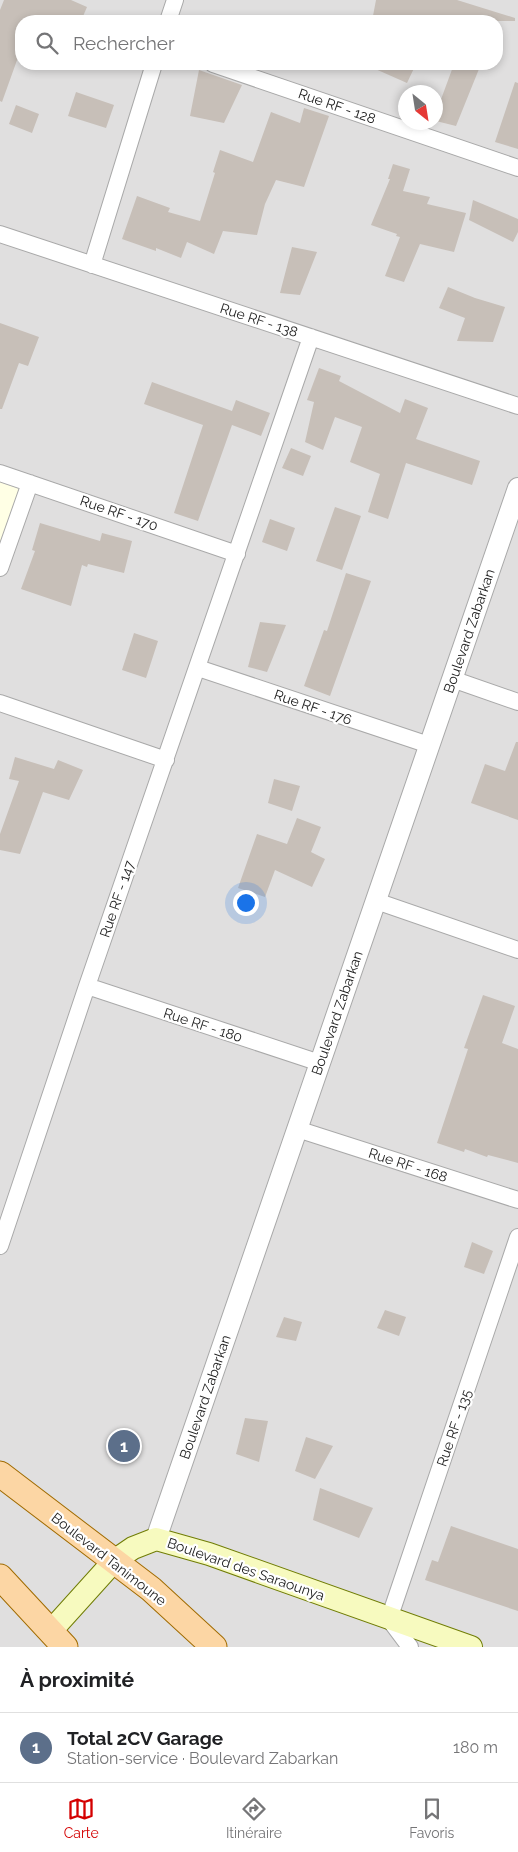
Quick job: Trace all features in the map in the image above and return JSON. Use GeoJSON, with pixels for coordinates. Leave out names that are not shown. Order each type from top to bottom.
{"type":"FeatureCollection","features":[{"type":"Feature","properties":{"kind":"main road","name":"Boulevard Tanimoune"},"geometry":{"type":"LineString","coordinates":[[0,1474],[151,1589],[214,1647]]}},
{"type":"Feature","properties":{"kind":"main road","name":"Boulevard des Saraounya"},"geometry":{"type":"LineString","coordinates":[[57,1639],[114,1561],[133,1548],[156,1539],[209,1554],[471,1647]]}},
{"type":"Feature","properties":{"kind":"main road"},"geometry":{"type":"LineString","coordinates":[[0,1577],[57,1639]]}},
{"type":"Feature","properties":{"kind":"street"},"geometry":{"type":"LineString","coordinates":[[170,15],[176,0]]}},
{"type":"Feature","properties":{"kind":"street"},"geometry":{"type":"LineString","coordinates":[[92,265],[152,70]]}},
{"type":"Feature","properties":{"kind":"street","name":"Rue RF - 128"},"geometry":{"type":"LineString","coordinates":[[231,70],[518,168]]}},
{"type":"Feature","properties":{"kind":"street","name":"Rue RF - 138"},"geometry":{"type":"LineString","coordinates":[[0,234],[518,406]]}},
{"type":"Feature","properties":{"kind":"street","name":"Rue RF - 147"},"geometry":{"type":"LineString","coordinates":[[0,1246],[87,986],[311,337]]}},
{"type":"Feature","properties":{"kind":"street","name":"Rue RF - 170"},"geometry":{"type":"LineString","coordinates":[[0,473],[237,554]]}},
{"type":"Feature","properties":{"kind":"street"},"geometry":{"type":"LineString","coordinates":[[0,568],[30,483]]}},
{"type":"Feature","properties":{"kind":"street","name":"Boulevard Zabarkan"},"geometry":{"type":"LineString","coordinates":[[156,1539],[518,488]]}},
{"type":"Feature","properties":{"kind":"street","name":"Rue RF - 176"},"geometry":{"type":"LineString","coordinates":[[198,668],[429,746]]}},
{"type":"Feature","properties":{"kind":"street"},"geometry":{"type":"LineString","coordinates":[[452,679],[518,702]]}},
{"type":"Feature","properties":{"kind":"street"},"geometry":{"type":"LineString","coordinates":[[0,703],[166,760]]}},
{"type":"Feature","properties":{"kind":"street"},"geometry":{"type":"LineString","coordinates":[[376,901],[518,950]]}},
{"type":"Feature","properties":{"kind":"street","name":"Rue RF - 180"},"geometry":{"type":"LineString","coordinates":[[87,986],[320,1064]]}},
{"type":"Feature","properties":{"kind":"street","name":"Rue RF - 168"},"geometry":{"type":"LineString","coordinates":[[297,1129],[518,1200]]}},
{"type":"Feature","properties":{"kind":"street","name":"Rue RF - 135"},"geometry":{"type":"LineString","coordinates":[[389,1619],[518,1237]]}},
{"type":"Feature","properties":{"kind":"street"},"geometry":{"type":"LineString","coordinates":[[389,1619],[410,1647]]}},
{"type":"Feature","properties":{"kind":"shaded area"},"geometry":{"type":"Polygon","coordinates":[[[0,0],[518,0],[518,1647],[0,1647],[0,0]]]}},
{"type":"Feature","properties":{"kind":"shaded area"},"geometry":{"type":"Polygon","coordinates":[[[0,482],[20,489],[0,546],[0,482]]]}},
{"type":"Feature","properties":{"kind":"building"},"geometry":{"type":"Polygon","coordinates":[[[4,0],[71,0],[87,7],[84,15],[15,15],[15,66],[2,102],[0,101],[0,10],[4,0]]]}},
{"type":"Feature","properties":{"kind":"building"},"geometry":{"type":"Polygon","coordinates":[[[376,0],[457,0],[515,18],[515,21],[503,21],[503,15],[373,15],[376,0]]]}},
{"type":"Feature","properties":{"kind":"building"},"geometry":{"type":"Polygon","coordinates":[[[199,70],[242,85],[224,123],[190,116],[199,70]]]}},
{"type":"Feature","properties":{"kind":"building"},"geometry":{"type":"Polygon","coordinates":[[[378,70],[413,70],[407,83],[378,70]]]}},
{"type":"Feature","properties":{"kind":"building"},"geometry":{"type":"Polygon","coordinates":[[[452,70],[479,70],[456,126],[443,123],[443,94],[452,70]]]}},
{"type":"Feature","properties":{"kind":"building"},"geometry":{"type":"Polygon","coordinates":[[[515,82],[518,83],[518,149],[495,142],[515,82]]]}},
{"type":"Feature","properties":{"kind":"building"},"geometry":{"type":"Polygon","coordinates":[[[76,92],[114,105],[106,128],[68,116],[76,92]]]}},
{"type":"Feature","properties":{"kind":"building"},"geometry":{"type":"Polygon","coordinates":[[[16,105],[39,114],[32,133],[9,124],[16,105]]]}},
{"type":"Feature","properties":{"kind":"building"},"geometry":{"type":"Polygon","coordinates":[[[304,108],[329,116],[304,187],[276,180],[265,204],[257,235],[223,231],[214,254],[187,242],[181,258],[156,248],[156,251],[122,239],[137,196],[170,208],[168,212],[200,221],[220,150],[253,162],[271,112],[300,123],[304,108]]]}},
{"type":"Feature","properties":{"kind":"building"},"geometry":{"type":"Polygon","coordinates":[[[393,164],[410,169],[403,191],[430,197],[427,204],[466,213],[454,252],[420,244],[404,282],[385,276],[400,237],[396,236],[397,234],[371,225],[390,179],[388,179],[393,164]]]}},
{"type":"Feature","properties":{"kind":"building"},"geometry":{"type":"Polygon","coordinates":[[[473,200],[518,219],[518,232],[513,242],[469,220],[473,200]]]}},
{"type":"Feature","properties":{"kind":"building"},"geometry":{"type":"Polygon","coordinates":[[[292,247],[317,252],[300,295],[280,293],[292,247]]]}},
{"type":"Feature","properties":{"kind":"building"},"geometry":{"type":"Polygon","coordinates":[[[448,287],[505,307],[493,342],[457,341],[465,318],[439,308],[448,287]]]}},
{"type":"Feature","properties":{"kind":"building"},"geometry":{"type":"Polygon","coordinates":[[[0,323],[39,337],[28,366],[19,363],[2,409],[0,409],[0,323]]]}},
{"type":"Feature","properties":{"kind":"building"},"geometry":{"type":"Polygon","coordinates":[[[319,368],[341,376],[339,381],[400,413],[405,399],[428,408],[416,439],[480,461],[472,485],[406,463],[388,519],[368,512],[380,474],[350,462],[362,427],[335,417],[323,450],[305,442],[314,402],[307,400],[319,368]]]}},
{"type":"Feature","properties":{"kind":"building"},"geometry":{"type":"Polygon","coordinates":[[[152,382],[232,411],[236,400],[270,413],[261,436],[232,425],[198,521],[174,513],[203,425],[144,404],[152,382]]]}},
{"type":"Feature","properties":{"kind":"building"},"geometry":{"type":"Polygon","coordinates":[[[291,448],[311,456],[303,476],[282,468],[291,448]]]}},
{"type":"Feature","properties":{"kind":"building"},"geometry":{"type":"Polygon","coordinates":[[[335,507],[361,516],[342,570],[316,561],[335,507]]]}},
{"type":"Feature","properties":{"kind":"building"},"geometry":{"type":"Polygon","coordinates":[[[270,519],[295,528],[287,551],[262,542],[270,519]]]}},
{"type":"Feature","properties":{"kind":"building"},"geometry":{"type":"Polygon","coordinates":[[[40,523],[100,541],[102,533],[132,541],[124,573],[88,564],[87,567],[82,565],[71,606],[21,589],[35,551],[32,550],[40,523]]]}},
{"type":"Feature","properties":{"kind":"building"},"geometry":{"type":"Polygon","coordinates":[[[346,573],[371,581],[330,696],[304,686],[324,630],[327,631],[346,573]]]}},
{"type":"Feature","properties":{"kind":"building"},"geometry":{"type":"Polygon","coordinates":[[[260,622],[286,625],[267,672],[248,667],[260,622]]]}},
{"type":"Feature","properties":{"kind":"building"},"geometry":{"type":"Polygon","coordinates":[[[134,633],[158,641],[146,678],[122,670],[134,633]]]}},
{"type":"Feature","properties":{"kind":"building"},"geometry":{"type":"Polygon","coordinates":[[[516,742],[518,742],[518,820],[471,803],[485,764],[505,771],[516,742]]]}},
{"type":"Feature","properties":{"kind":"building"},"geometry":{"type":"Polygon","coordinates":[[[15,757],[54,769],[58,760],[83,770],[69,800],[43,792],[20,854],[0,850],[0,834],[19,781],[9,779],[15,757]]]}},
{"type":"Feature","properties":{"kind":"building"},"geometry":{"type":"Polygon","coordinates":[[[274,779],[300,786],[292,811],[268,803],[274,779]]]}},
{"type":"Feature","properties":{"kind":"building"},"geometry":{"type":"Polygon","coordinates":[[[297,818],[321,827],[311,852],[325,859],[312,887],[275,870],[265,897],[238,888],[257,834],[287,844],[297,818]]]}},
{"type":"Feature","properties":{"kind":"building"},"geometry":{"type":"Polygon","coordinates":[[[483,995],[515,1006],[502,1043],[518,1049],[518,1163],[488,1155],[487,1157],[465,1149],[464,1152],[437,1143],[468,1049],[464,1048],[483,995]]]}},
{"type":"Feature","properties":{"kind":"building"},"geometry":{"type":"Polygon","coordinates":[[[472,1242],[493,1251],[484,1274],[464,1267],[472,1242]]]}},
{"type":"Feature","properties":{"kind":"building"},"geometry":{"type":"Polygon","coordinates":[[[385,1310],[406,1317],[399,1336],[377,1328],[385,1310]]]}},
{"type":"Feature","properties":{"kind":"building"},"geometry":{"type":"Polygon","coordinates":[[[284,1317],[302,1322],[296,1341],[276,1337],[284,1317]]]}},
{"type":"Feature","properties":{"kind":"building"},"geometry":{"type":"Polygon","coordinates":[[[245,1418],[268,1421],[259,1462],[236,1454],[245,1418]]]}},
{"type":"Feature","properties":{"kind":"building"},"geometry":{"type":"Polygon","coordinates":[[[306,1437],[333,1446],[315,1479],[295,1471],[306,1437]]]}},
{"type":"Feature","properties":{"kind":"building"},"geometry":{"type":"Polygon","coordinates":[[[320,1488],[373,1508],[359,1538],[313,1520],[320,1488]]]}},
{"type":"Feature","properties":{"kind":"building"},"geometry":{"type":"Polygon","coordinates":[[[451,1526],[518,1549],[518,1611],[425,1580],[432,1560],[438,1562],[451,1526]]]}},
{"type":"Feature","properties":{"kind":"place","name":"Total 2CV Garage"},"geometry":{"type":"Point","coordinates":[124,1446]}}]}
